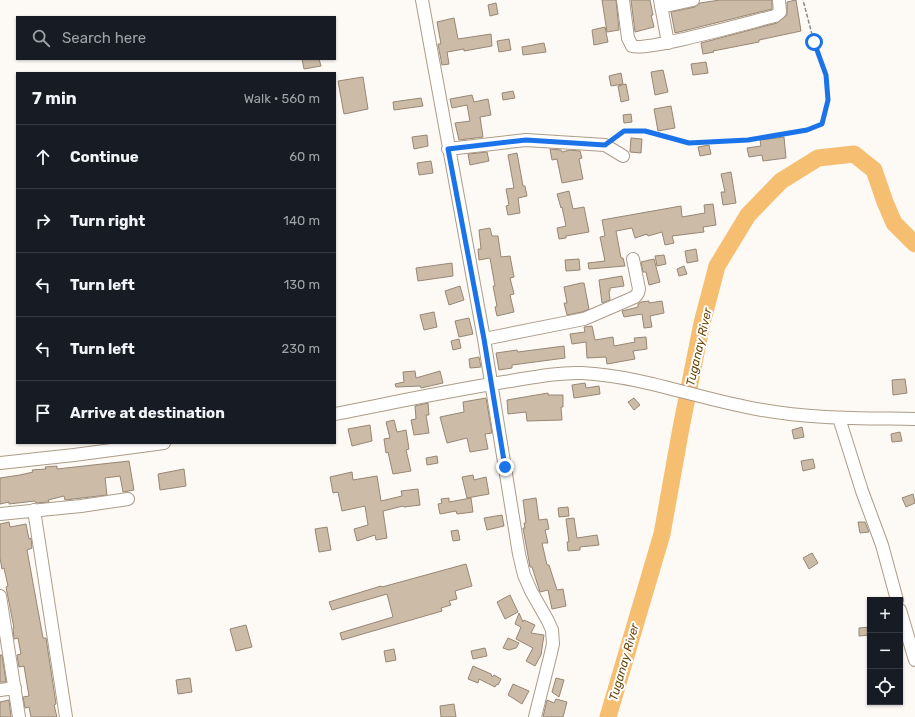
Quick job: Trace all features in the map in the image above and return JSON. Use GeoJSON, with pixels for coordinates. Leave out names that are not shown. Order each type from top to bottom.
{"type":"FeatureCollection","features":[{"type":"Feature","properties":{"kind":"street"},"geometry":{"type":"LineString","coordinates":[[422,0],[448,149],[484,339],[520,561],[531,591],[552,630],[553,644],[535,717]]}},
{"type":"Feature","properties":{"kind":"street"},"geometry":{"type":"LineString","coordinates":[[623,0],[628,38],[632,46],[639,48],[668,43],[775,16],[780,12],[779,0]]}},
{"type":"Feature","properties":{"kind":"street"},"geometry":{"type":"LineString","coordinates":[[668,43],[661,3],[693,0]]}},
{"type":"Feature","properties":{"kind":"street"},"geometry":{"type":"LineString","coordinates":[[448,149],[526,140],[605,145],[623,156]]}},
{"type":"Feature","properties":{"kind":"street"},"geometry":{"type":"LineString","coordinates":[[484,339],[584,319],[635,296],[638,294],[639,289],[633,259]]}},
{"type":"Feature","properties":{"kind":"street"},"geometry":{"type":"LineString","coordinates":[[336,414],[491,384],[537,377],[580,373],[621,377],[762,410],[812,417],[915,419]]}},
{"type":"Feature","properties":{"kind":"street"},"geometry":{"type":"LineString","coordinates":[[839,418],[862,491],[882,546],[896,597]]}},
{"type":"Feature","properties":{"kind":"street"},"geometry":{"type":"LineString","coordinates":[[0,463],[156,444]]}},
{"type":"Feature","properties":{"kind":"street"},"geometry":{"type":"LineString","coordinates":[[0,514],[128,499]]}},
{"type":"Feature","properties":{"kind":"street"},"geometry":{"type":"LineString","coordinates":[[34,510],[66,717]]}},
{"type":"Feature","properties":{"kind":"street"},"geometry":{"type":"LineString","coordinates":[[0,596],[4,645],[15,688],[19,717]]}},
{"type":"Feature","properties":{"kind":"street"},"geometry":{"type":"LineString","coordinates":[[903,620],[915,660]]}},
{"type":"Feature","properties":{"kind":"street"},"geometry":{"type":"LineString","coordinates":[[0,690],[15,688]]}},
{"type":"Feature","properties":{"kind":"path"},"geometry":{"type":"LineString","coordinates":[[605,145],[624,131],[645,131],[689,143],[748,140],[807,130],[822,124],[828,100],[826,75],[814,42],[803,0]]}},
{"type":"Feature","properties":{"kind":"building"},"geometry":{"type":"Polygon","coordinates":[[[602,0],[616,0],[619,30],[607,32],[602,0]]]}},
{"type":"Feature","properties":{"kind":"building"},"geometry":{"type":"Polygon","coordinates":[[[631,0],[650,0],[653,15],[651,15],[654,27],[635,32],[631,0]]]}},
{"type":"Feature","properties":{"kind":"building"},"geometry":{"type":"Polygon","coordinates":[[[720,0],[772,0],[772,9],[675,33],[671,12],[695,7],[700,3],[720,0]]]}},
{"type":"Feature","properties":{"kind":"building"},"geometry":{"type":"Polygon","coordinates":[[[796,0],[801,31],[703,54],[701,43],[777,23],[787,15],[787,2],[796,0]]]}},
{"type":"Feature","properties":{"kind":"building"},"geometry":{"type":"Polygon","coordinates":[[[496,3],[498,14],[490,16],[488,5],[496,3]]]}},
{"type":"Feature","properties":{"kind":"building"},"geometry":{"type":"Polygon","coordinates":[[[454,18],[458,39],[491,34],[492,46],[464,51],[464,49],[447,52],[449,64],[442,65],[438,44],[441,44],[437,22],[454,18]]]}},
{"type":"Feature","properties":{"kind":"building"},"geometry":{"type":"Polygon","coordinates":[[[605,27],[608,42],[594,45],[592,30],[605,27]]]}},
{"type":"Feature","properties":{"kind":"building"},"geometry":{"type":"Polygon","coordinates":[[[509,39],[511,50],[499,52],[497,41],[509,39]]]}},
{"type":"Feature","properties":{"kind":"building"},"geometry":{"type":"Polygon","coordinates":[[[544,43],[546,52],[523,55],[522,47],[544,43]]]}},
{"type":"Feature","properties":{"kind":"building"},"geometry":{"type":"Polygon","coordinates":[[[302,60],[319,60],[321,66],[304,69],[302,60]]]}},
{"type":"Feature","properties":{"kind":"building"},"geometry":{"type":"Polygon","coordinates":[[[706,62],[708,73],[693,75],[691,64],[706,62]]]}},
{"type":"Feature","properties":{"kind":"building"},"geometry":{"type":"Polygon","coordinates":[[[663,70],[668,92],[655,95],[651,72],[663,70]]]}},
{"type":"Feature","properties":{"kind":"building"},"geometry":{"type":"Polygon","coordinates":[[[621,73],[623,84],[611,86],[609,76],[621,73]]]}},
{"type":"Feature","properties":{"kind":"building"},"geometry":{"type":"Polygon","coordinates":[[[363,77],[368,109],[344,114],[338,81],[363,77]]]}},
{"type":"Feature","properties":{"kind":"building"},"geometry":{"type":"Polygon","coordinates":[[[626,84],[629,100],[621,102],[618,86],[626,84]]]}},
{"type":"Feature","properties":{"kind":"building"},"geometry":{"type":"Polygon","coordinates":[[[513,91],[515,98],[503,100],[502,93],[513,91]]]}},
{"type":"Feature","properties":{"kind":"building"},"geometry":{"type":"Polygon","coordinates":[[[472,95],[474,102],[488,99],[491,115],[480,117],[483,137],[459,140],[455,123],[470,121],[467,105],[452,108],[450,99],[472,95]]]}},
{"type":"Feature","properties":{"kind":"building"},"geometry":{"type":"Polygon","coordinates":[[[421,98],[423,106],[394,110],[393,102],[421,98]]]}},
{"type":"Feature","properties":{"kind":"building"},"geometry":{"type":"Polygon","coordinates":[[[671,106],[675,128],[658,131],[654,109],[671,106]]]}},
{"type":"Feature","properties":{"kind":"building"},"geometry":{"type":"Polygon","coordinates":[[[631,114],[632,122],[624,123],[623,115],[631,114]]]}},
{"type":"Feature","properties":{"kind":"building"},"geometry":{"type":"Polygon","coordinates":[[[427,135],[428,146],[414,149],[412,137],[427,135]]]}},
{"type":"Feature","properties":{"kind":"building"},"geometry":{"type":"Polygon","coordinates":[[[784,137],[786,158],[763,161],[762,155],[749,157],[747,148],[761,146],[760,140],[784,137]]]}},
{"type":"Feature","properties":{"kind":"building"},"geometry":{"type":"Polygon","coordinates":[[[631,138],[642,139],[641,153],[630,152],[631,138]]]}},
{"type":"Feature","properties":{"kind":"building"},"geometry":{"type":"Polygon","coordinates":[[[709,145],[711,154],[700,156],[698,147],[709,145]]]}},
{"type":"Feature","properties":{"kind":"building"},"geometry":{"type":"Polygon","coordinates":[[[550,149],[561,150],[562,152],[570,150],[580,151],[582,158],[579,159],[583,179],[562,183],[557,159],[552,160],[550,149]]]}},
{"type":"Feature","properties":{"kind":"building"},"geometry":{"type":"Polygon","coordinates":[[[487,152],[489,161],[470,165],[468,154],[487,152]]]}},
{"type":"Feature","properties":{"kind":"building"},"geometry":{"type":"Polygon","coordinates":[[[517,153],[523,186],[525,186],[527,196],[518,198],[520,213],[508,215],[506,206],[509,205],[506,189],[514,188],[508,155],[517,153]]]}},
{"type":"Feature","properties":{"kind":"building"},"geometry":{"type":"Polygon","coordinates":[[[431,161],[433,173],[419,175],[417,163],[431,161]]]}},
{"type":"Feature","properties":{"kind":"building"},"geometry":{"type":"Polygon","coordinates":[[[731,172],[736,203],[723,205],[721,192],[725,192],[721,174],[731,172]]]}},
{"type":"Feature","properties":{"kind":"building"},"geometry":{"type":"Polygon","coordinates":[[[569,191],[573,209],[584,207],[589,232],[566,236],[566,238],[559,239],[557,228],[566,226],[562,207],[561,208],[557,194],[569,191]]]}},
{"type":"Feature","properties":{"kind":"building"},"geometry":{"type":"Polygon","coordinates":[[[713,204],[716,225],[703,227],[704,232],[672,236],[674,243],[665,245],[662,232],[648,236],[647,234],[635,238],[632,228],[616,231],[621,258],[623,258],[625,266],[589,269],[588,263],[605,261],[600,237],[605,236],[602,220],[681,206],[682,217],[705,213],[704,205],[713,204]]]}},
{"type":"Feature","properties":{"kind":"building"},"geometry":{"type":"Polygon","coordinates":[[[490,228],[492,236],[498,236],[501,257],[510,256],[514,277],[510,278],[514,294],[510,295],[514,312],[497,316],[495,307],[497,306],[493,286],[495,286],[490,258],[479,260],[478,249],[481,249],[479,230],[490,228]]]}},
{"type":"Feature","properties":{"kind":"building"},"geometry":{"type":"Polygon","coordinates":[[[696,249],[698,261],[687,263],[685,251],[696,249]]]}},
{"type":"Feature","properties":{"kind":"building"},"geometry":{"type":"Polygon","coordinates":[[[664,255],[666,264],[657,266],[655,256],[664,255]]]}},
{"type":"Feature","properties":{"kind":"building"},"geometry":{"type":"Polygon","coordinates":[[[579,259],[580,270],[566,271],[565,260],[579,259]]]}},
{"type":"Feature","properties":{"kind":"building"},"geometry":{"type":"Polygon","coordinates":[[[654,259],[660,282],[649,285],[646,272],[643,272],[641,262],[654,259]]]}},
{"type":"Feature","properties":{"kind":"building"},"geometry":{"type":"Polygon","coordinates":[[[452,263],[453,276],[418,281],[416,268],[452,263]]]}},
{"type":"Feature","properties":{"kind":"building"},"geometry":{"type":"Polygon","coordinates":[[[684,266],[687,274],[679,276],[677,269],[684,266]]]}},
{"type":"Feature","properties":{"kind":"building"},"geometry":{"type":"Polygon","coordinates":[[[622,276],[624,286],[610,288],[610,300],[602,303],[599,280],[622,276]]]}},
{"type":"Feature","properties":{"kind":"building"},"geometry":{"type":"Polygon","coordinates":[[[584,283],[589,309],[567,315],[564,303],[567,303],[564,287],[584,283]]]}},
{"type":"Feature","properties":{"kind":"building"},"geometry":{"type":"Polygon","coordinates":[[[460,286],[464,300],[449,305],[445,291],[460,286]]]}},
{"type":"Feature","properties":{"kind":"building"},"geometry":{"type":"Polygon","coordinates":[[[649,301],[649,303],[662,301],[664,313],[650,316],[652,327],[644,328],[642,314],[624,317],[622,311],[638,307],[638,304],[641,302],[649,301]]]}},
{"type":"Feature","properties":{"kind":"building"},"geometry":{"type":"Polygon","coordinates":[[[434,312],[437,327],[424,330],[420,315],[434,312]]]}},
{"type":"Feature","properties":{"kind":"building"},"geometry":{"type":"Polygon","coordinates":[[[469,318],[473,334],[459,337],[455,321],[469,318]]]}},
{"type":"Feature","properties":{"kind":"building"},"geometry":{"type":"Polygon","coordinates":[[[592,326],[595,340],[613,337],[614,346],[635,342],[634,338],[646,337],[647,349],[633,351],[635,359],[607,364],[606,357],[587,358],[586,342],[572,344],[570,334],[585,332],[584,327],[592,326]]]}},
{"type":"Feature","properties":{"kind":"building"},"geometry":{"type":"Polygon","coordinates":[[[459,339],[461,348],[453,350],[451,341],[459,339]]]}},
{"type":"Feature","properties":{"kind":"building"},"geometry":{"type":"Polygon","coordinates":[[[564,346],[565,358],[512,365],[512,368],[499,370],[496,353],[517,350],[518,352],[564,346]]]}},
{"type":"Feature","properties":{"kind":"building"},"geometry":{"type":"Polygon","coordinates":[[[479,357],[481,367],[470,368],[469,359],[479,357]]]}},
{"type":"Feature","properties":{"kind":"building"},"geometry":{"type":"Polygon","coordinates":[[[415,371],[416,378],[440,371],[443,383],[421,388],[420,386],[396,387],[395,384],[404,382],[403,372],[415,371]]]}},
{"type":"Feature","properties":{"kind":"building"},"geometry":{"type":"Polygon","coordinates":[[[905,379],[907,393],[893,395],[892,380],[905,379]]]}},
{"type":"Feature","properties":{"kind":"building"},"geometry":{"type":"Polygon","coordinates":[[[585,383],[586,388],[599,386],[600,394],[574,398],[572,385],[585,383]]]}},
{"type":"Feature","properties":{"kind":"building"},"geometry":{"type":"Polygon","coordinates":[[[548,393],[548,395],[563,395],[563,407],[561,407],[562,420],[527,421],[526,412],[508,414],[507,400],[548,393]]]}},
{"type":"Feature","properties":{"kind":"building"},"geometry":{"type":"Polygon","coordinates":[[[486,398],[492,433],[485,434],[488,449],[470,452],[467,438],[447,443],[440,417],[464,412],[463,402],[486,398]]]}},
{"type":"Feature","properties":{"kind":"building"},"geometry":{"type":"Polygon","coordinates":[[[634,398],[640,405],[634,410],[628,402],[634,398]]]}},
{"type":"Feature","properties":{"kind":"building"},"geometry":{"type":"Polygon","coordinates":[[[428,403],[429,415],[426,415],[429,433],[414,435],[411,420],[416,419],[415,406],[428,403]]]}},
{"type":"Feature","properties":{"kind":"building"},"geometry":{"type":"Polygon","coordinates":[[[394,420],[397,432],[406,430],[409,449],[406,450],[411,471],[393,474],[388,452],[386,453],[384,439],[390,438],[386,422],[394,420]]]}},
{"type":"Feature","properties":{"kind":"building"},"geometry":{"type":"Polygon","coordinates":[[[370,425],[372,441],[352,446],[348,429],[370,425]]]}},
{"type":"Feature","properties":{"kind":"building"},"geometry":{"type":"Polygon","coordinates":[[[802,427],[804,437],[794,439],[792,430],[802,427]]]}},
{"type":"Feature","properties":{"kind":"building"},"geometry":{"type":"Polygon","coordinates":[[[900,432],[902,441],[892,442],[891,434],[900,432]]]}},
{"type":"Feature","properties":{"kind":"building"},"geometry":{"type":"Polygon","coordinates":[[[437,456],[438,463],[427,465],[426,458],[437,456]]]}},
{"type":"Feature","properties":{"kind":"building"},"geometry":{"type":"Polygon","coordinates":[[[813,459],[815,468],[803,471],[801,461],[813,459]]]}},
{"type":"Feature","properties":{"kind":"building"},"geometry":{"type":"Polygon","coordinates":[[[129,461],[134,490],[123,492],[120,476],[105,478],[107,495],[65,500],[64,496],[48,500],[49,502],[36,503],[35,501],[9,504],[9,502],[0,504],[0,478],[33,472],[32,470],[46,469],[45,467],[57,466],[57,469],[129,461]]]}},
{"type":"Feature","properties":{"kind":"building"},"geometry":{"type":"Polygon","coordinates":[[[184,469],[186,486],[160,490],[158,474],[184,469]]]}},
{"type":"Feature","properties":{"kind":"building"},"geometry":{"type":"Polygon","coordinates":[[[352,472],[353,480],[377,476],[381,501],[402,496],[401,491],[418,489],[420,505],[403,506],[383,511],[387,538],[376,540],[375,535],[357,541],[354,529],[368,525],[365,506],[342,511],[338,492],[333,493],[330,477],[352,472]]]}},
{"type":"Feature","properties":{"kind":"building"},"geometry":{"type":"Polygon","coordinates":[[[473,475],[474,480],[486,477],[489,494],[467,498],[462,477],[473,475]]]}},
{"type":"Feature","properties":{"kind":"building"},"geometry":{"type":"Polygon","coordinates":[[[913,494],[915,503],[906,507],[902,498],[913,494]]]}},
{"type":"Feature","properties":{"kind":"building"},"geometry":{"type":"Polygon","coordinates":[[[449,498],[449,502],[471,498],[473,512],[457,514],[456,511],[440,514],[438,504],[442,503],[441,499],[449,498]]]}},
{"type":"Feature","properties":{"kind":"building"},"geometry":{"type":"Polygon","coordinates":[[[536,498],[539,520],[547,519],[549,529],[545,530],[548,543],[542,543],[547,565],[549,565],[557,590],[563,589],[566,606],[552,609],[548,590],[540,592],[532,567],[530,567],[523,528],[525,528],[524,523],[526,523],[523,500],[536,498]]]}},
{"type":"Feature","properties":{"kind":"building"},"geometry":{"type":"Polygon","coordinates":[[[568,507],[569,516],[559,517],[558,508],[568,507]]]}},
{"type":"Feature","properties":{"kind":"building"},"geometry":{"type":"Polygon","coordinates":[[[502,515],[504,526],[487,530],[484,518],[502,515]]]}},
{"type":"Feature","properties":{"kind":"building"},"geometry":{"type":"Polygon","coordinates":[[[574,518],[577,538],[597,535],[599,545],[580,547],[580,550],[568,551],[567,542],[569,542],[566,519],[574,518]]]}},
{"type":"Feature","properties":{"kind":"building"},"geometry":{"type":"Polygon","coordinates":[[[9,522],[10,527],[26,524],[29,539],[31,538],[32,548],[27,550],[43,638],[46,638],[56,704],[54,705],[57,717],[31,717],[29,707],[25,708],[23,697],[29,696],[24,666],[19,667],[17,655],[21,654],[18,638],[14,639],[14,628],[6,587],[8,586],[0,558],[0,524],[9,522]]]}},
{"type":"Feature","properties":{"kind":"building"},"geometry":{"type":"Polygon","coordinates":[[[858,522],[865,522],[869,532],[860,533],[858,522]]]}},
{"type":"Feature","properties":{"kind":"building"},"geometry":{"type":"Polygon","coordinates":[[[327,527],[331,550],[319,552],[315,529],[327,527]]]}},
{"type":"Feature","properties":{"kind":"building"},"geometry":{"type":"Polygon","coordinates":[[[458,530],[460,540],[453,541],[451,531],[458,530]]]}},
{"type":"Feature","properties":{"kind":"building"},"geometry":{"type":"Polygon","coordinates":[[[812,553],[818,563],[809,569],[803,558],[812,553]]]}},
{"type":"Feature","properties":{"kind":"building"},"geometry":{"type":"Polygon","coordinates":[[[466,564],[472,586],[455,591],[457,599],[449,601],[451,605],[441,608],[442,611],[342,640],[340,633],[393,617],[387,594],[332,610],[329,602],[381,586],[382,587],[466,564]]]}},
{"type":"Feature","properties":{"kind":"building"},"geometry":{"type":"Polygon","coordinates":[[[510,595],[518,612],[505,619],[497,602],[510,595]]]}},
{"type":"Feature","properties":{"kind":"building"},"geometry":{"type":"Polygon","coordinates":[[[519,613],[523,622],[524,620],[535,625],[531,633],[544,635],[541,655],[535,666],[526,661],[533,648],[516,639],[521,627],[515,624],[519,613]]]}},
{"type":"Feature","properties":{"kind":"building"},"geometry":{"type":"Polygon","coordinates":[[[246,625],[252,647],[236,651],[230,629],[246,625]]]}},
{"type":"Feature","properties":{"kind":"building"},"geometry":{"type":"Polygon","coordinates":[[[867,627],[867,635],[859,636],[859,628],[867,627]]]}},
{"type":"Feature","properties":{"kind":"building"},"geometry":{"type":"Polygon","coordinates":[[[508,638],[519,643],[516,648],[509,650],[503,648],[508,638]]]}},
{"type":"Feature","properties":{"kind":"building"},"geometry":{"type":"Polygon","coordinates":[[[485,648],[487,656],[473,659],[471,651],[485,648]]]}},
{"type":"Feature","properties":{"kind":"building"},"geometry":{"type":"Polygon","coordinates":[[[394,649],[396,660],[386,662],[384,651],[394,649]]]}},
{"type":"Feature","properties":{"kind":"building"},"geometry":{"type":"Polygon","coordinates":[[[0,655],[2,655],[6,682],[0,682],[0,655]]]}},
{"type":"Feature","properties":{"kind":"building"},"geometry":{"type":"Polygon","coordinates":[[[473,666],[491,674],[492,677],[494,675],[501,679],[498,685],[497,684],[495,687],[479,679],[478,683],[468,679],[473,666]]]}},
{"type":"Feature","properties":{"kind":"building"},"geometry":{"type":"Polygon","coordinates":[[[190,678],[192,692],[178,694],[176,680],[190,678]]]}},
{"type":"Feature","properties":{"kind":"building"},"geometry":{"type":"Polygon","coordinates":[[[556,678],[564,680],[559,697],[552,692],[556,678]]]}},
{"type":"Feature","properties":{"kind":"building"},"geometry":{"type":"Polygon","coordinates":[[[513,684],[529,691],[522,704],[508,695],[513,684]]]}},
{"type":"Feature","properties":{"kind":"building"},"geometry":{"type":"Polygon","coordinates":[[[556,699],[567,702],[563,717],[543,717],[547,700],[554,703],[556,699]]]}},
{"type":"Feature","properties":{"kind":"building"},"geometry":{"type":"Polygon","coordinates":[[[9,700],[11,717],[0,717],[0,702],[9,700]]]}},
{"type":"Feature","properties":{"kind":"building"},"geometry":{"type":"Polygon","coordinates":[[[454,704],[456,717],[441,717],[440,706],[454,704]]]}},
{"type":"Feature","properties":{"kind":"waterway","name":"Tuganay River"},"geometry":{"type":"LineString","coordinates":[[608,717],[662,534],[702,323],[717,266],[748,215],[781,181],[818,158],[854,154],[874,170],[894,223],[915,244]]}},
{"type":"Feature","properties":{"kind":"route"},"geometry":{"type":"LineString","coordinates":[[505,467],[484,339],[448,149],[526,140],[605,145],[624,131],[645,131],[689,143],[748,140],[807,130],[822,124],[828,100],[826,75],[814,42]]}}]}
